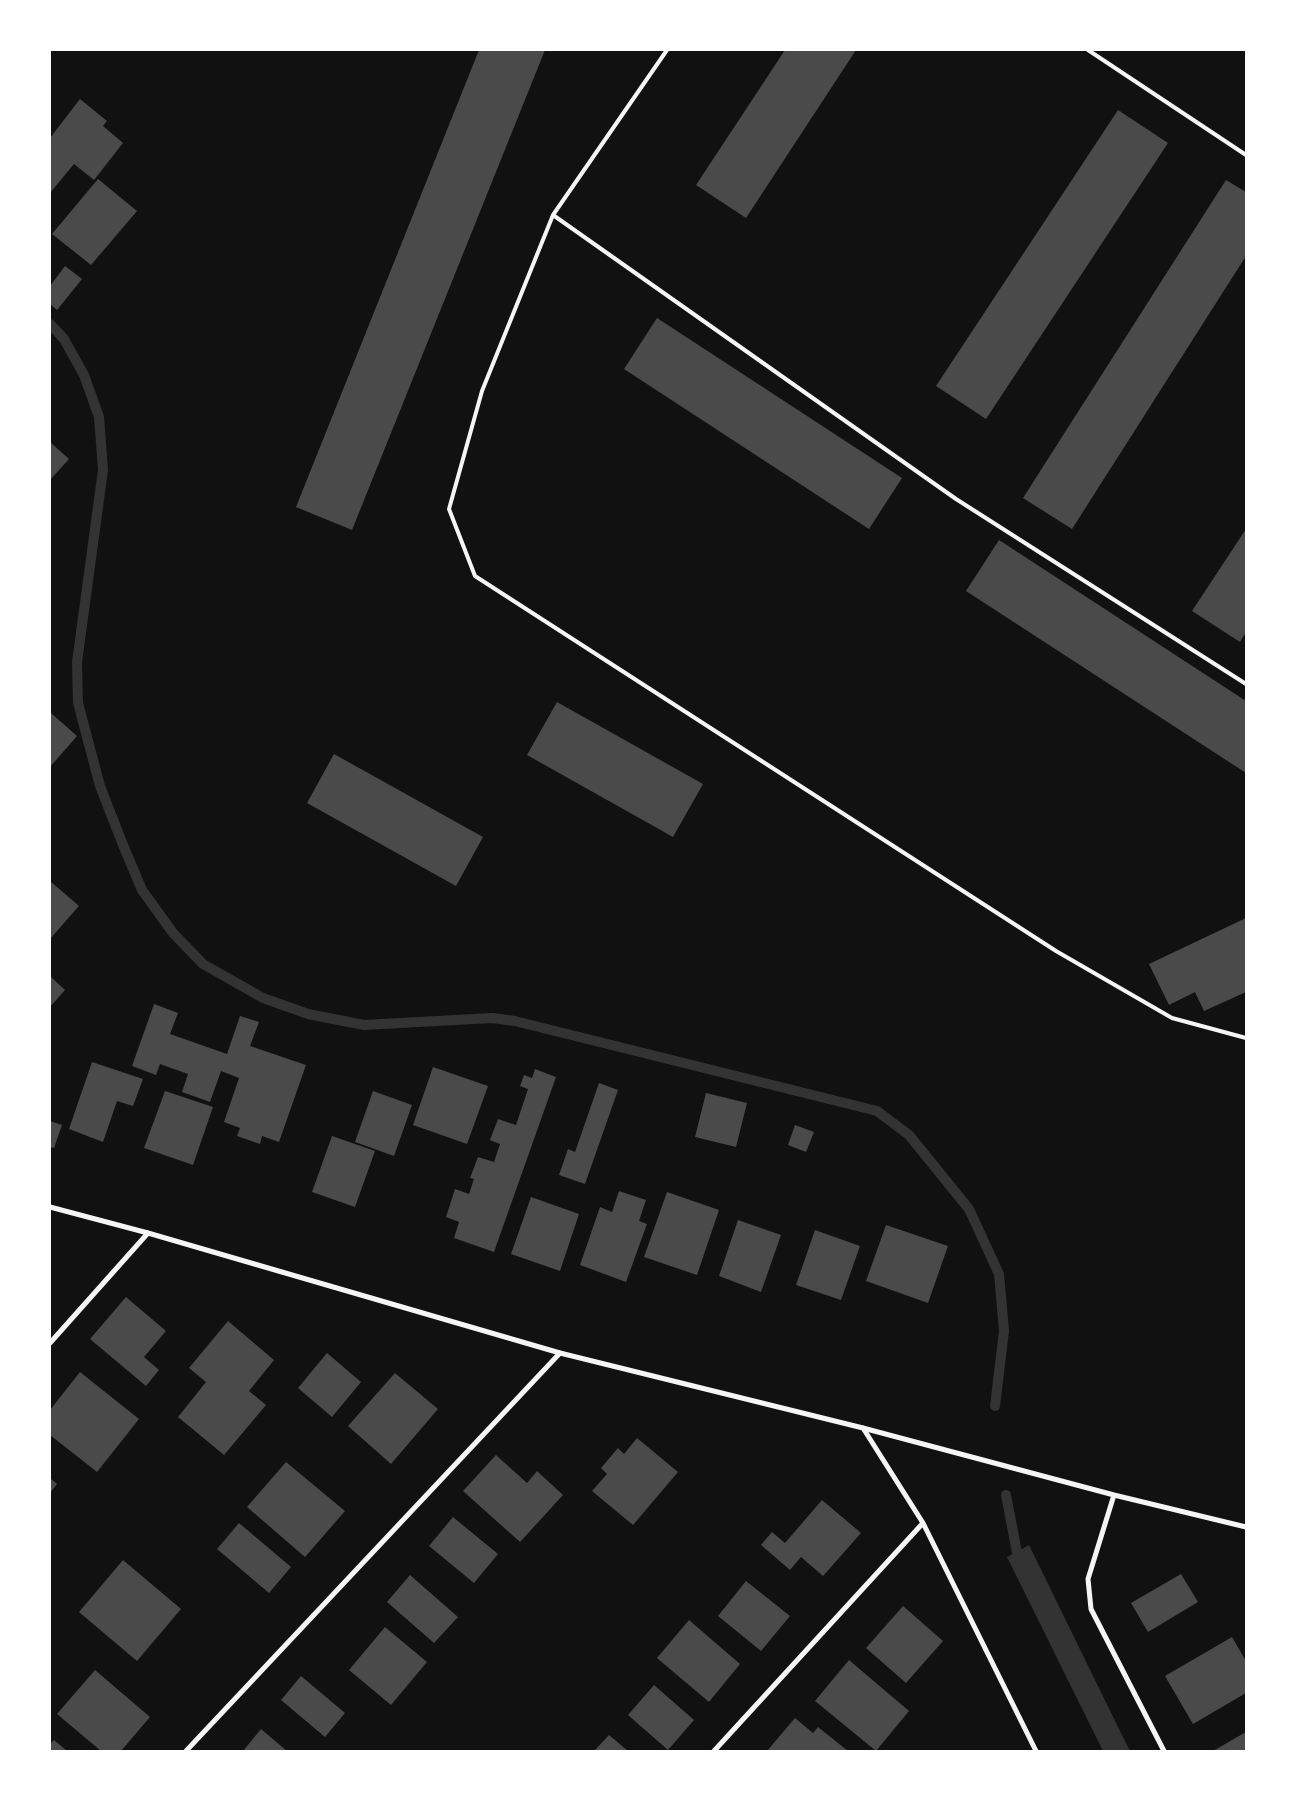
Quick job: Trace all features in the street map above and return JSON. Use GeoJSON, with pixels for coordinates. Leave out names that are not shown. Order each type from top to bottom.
{"type":"FeatureCollection","features":[{"type":"Feature","properties":{"kind":"street"},"geometry":{"type":"LineString","coordinates":[[50,1207],[148,1232],[560,1353],[863,1428],[1114,1495],[1246,1527]]}},
{"type":"Feature","properties":{"kind":"street"},"geometry":{"type":"LineString","coordinates":[[50,1343],[148,1232]]}},
{"type":"Feature","properties":{"kind":"street"},"geometry":{"type":"LineString","coordinates":[[186,1751],[560,1353]]}},
{"type":"Feature","properties":{"kind":"street"},"geometry":{"type":"LineString","coordinates":[[863,1428],[923,1523],[1036,1751]]}},
{"type":"Feature","properties":{"kind":"street"},"geometry":{"type":"LineString","coordinates":[[1114,1495],[1088,1579],[1091,1609],[1164,1751]]}},
{"type":"Feature","properties":{"kind":"street"},"geometry":{"type":"LineString","coordinates":[[714,1751],[923,1523]]}},
{"type":"Feature","properties":{"kind":"lane"},"geometry":{"type":"LineString","coordinates":[[667,50],[553,215],[482,390],[449,509],[475,576],[1056,951],[1172,1018],[1246,1038]]}},
{"type":"Feature","properties":{"kind":"lane"},"geometry":{"type":"LineString","coordinates":[[1088,50],[1246,155]]}},
{"type":"Feature","properties":{"kind":"lane"},"geometry":{"type":"LineString","coordinates":[[553,215],[956,499],[1246,684]]}},
{"type":"Feature","properties":{"kind":"shaded area"},"geometry":{"type":"Polygon","coordinates":[[[1029,1545],[1130,1751],[1103,1751],[1007,1557],[1029,1545]]]}},
{"type":"Feature","properties":{"kind":"building"},"geometry":{"type":"Polygon","coordinates":[[[479,50],[545,50],[352,530],[296,507],[479,50]]]}},
{"type":"Feature","properties":{"kind":"building"},"geometry":{"type":"Polygon","coordinates":[[[785,50],[856,50],[746,218],[696,185],[785,50]]]}},
{"type":"Feature","properties":{"kind":"building"},"geometry":{"type":"Polygon","coordinates":[[[80,99],[107,121],[103,126],[123,143],[94,180],[74,164],[50,193],[50,138],[80,99]]]}},
{"type":"Feature","properties":{"kind":"building"},"geometry":{"type":"Polygon","coordinates":[[[1118,110],[1168,143],[986,419],[936,386],[1118,110]]]}},
{"type":"Feature","properties":{"kind":"building"},"geometry":{"type":"Polygon","coordinates":[[[98,179],[137,211],[91,265],[52,234],[98,179]]]}},
{"type":"Feature","properties":{"kind":"building"},"geometry":{"type":"Polygon","coordinates":[[[1226,180],[1246,192],[1246,256],[1072,529],[1023,498],[1226,180]]]}},
{"type":"Feature","properties":{"kind":"building"},"geometry":{"type":"Polygon","coordinates":[[[65,266],[82,279],[57,310],[50,304],[50,286],[65,266]]]}},
{"type":"Feature","properties":{"kind":"building"},"geometry":{"type":"Polygon","coordinates":[[[657,318],[902,478],[869,529],[624,369],[657,318]]]}},
{"type":"Feature","properties":{"kind":"building"},"geometry":{"type":"Polygon","coordinates":[[[50,442],[69,459],[50,480],[50,442]]]}},
{"type":"Feature","properties":{"kind":"building"},"geometry":{"type":"Polygon","coordinates":[[[1246,529],[1246,632],[1240,642],[1192,611],[1246,529]]]}},
{"type":"Feature","properties":{"kind":"building"},"geometry":{"type":"Polygon","coordinates":[[[999,540],[1246,701],[1246,773],[966,591],[999,540]]]}},
{"type":"Feature","properties":{"kind":"building"},"geometry":{"type":"Polygon","coordinates":[[[557,702],[703,784],[673,837],[527,755],[557,702]]]}},
{"type":"Feature","properties":{"kind":"building"},"geometry":{"type":"Polygon","coordinates":[[[50,714],[77,736],[50,767],[50,714]]]}},
{"type":"Feature","properties":{"kind":"building"},"geometry":{"type":"Polygon","coordinates":[[[334,754],[483,837],[456,886],[307,803],[334,754]]]}},
{"type":"Feature","properties":{"kind":"building"},"geometry":{"type":"Polygon","coordinates":[[[50,881],[79,906],[50,939],[50,881]]]}},
{"type":"Feature","properties":{"kind":"building"},"geometry":{"type":"Polygon","coordinates":[[[1246,918],[1246,992],[1204,1011],[1195,992],[1169,1005],[1149,964],[1246,918]]]}},
{"type":"Feature","properties":{"kind":"building"},"geometry":{"type":"Polygon","coordinates":[[[50,976],[65,990],[50,1007],[50,976]]]}},
{"type":"Feature","properties":{"kind":"building"},"geometry":{"type":"Polygon","coordinates":[[[154,1004],[178,1013],[170,1034],[227,1054],[240,1016],[259,1022],[250,1046],[306,1065],[279,1142],[262,1136],[260,1144],[237,1136],[240,1128],[224,1122],[239,1078],[221,1071],[210,1102],[182,1092],[188,1074],[160,1064],[156,1075],[132,1066],[154,1004]]]}},
{"type":"Feature","properties":{"kind":"building"},"geometry":{"type":"Polygon","coordinates":[[[92,1062],[143,1079],[133,1106],[117,1101],[103,1142],[69,1129],[92,1062]]]}},
{"type":"Feature","properties":{"kind":"building"},"geometry":{"type":"Polygon","coordinates":[[[433,1067],[488,1086],[467,1144],[413,1125],[433,1067]]]}},
{"type":"Feature","properties":{"kind":"building"},"geometry":{"type":"Polygon","coordinates":[[[535,1069],[556,1077],[494,1252],[454,1238],[459,1222],[446,1217],[455,1189],[469,1194],[474,1179],[470,1178],[478,1157],[494,1162],[500,1144],[490,1140],[498,1119],[516,1125],[528,1089],[520,1086],[524,1075],[532,1078],[535,1069]]]}},
{"type":"Feature","properties":{"kind":"building"},"geometry":{"type":"Polygon","coordinates":[[[599,1083],[618,1090],[585,1184],[559,1175],[568,1149],[575,1152],[599,1083]]]}},
{"type":"Feature","properties":{"kind":"building"},"geometry":{"type":"Polygon","coordinates":[[[165,1091],[213,1107],[193,1165],[144,1148],[165,1091]]]}},
{"type":"Feature","properties":{"kind":"building"},"geometry":{"type":"Polygon","coordinates":[[[373,1091],[412,1105],[394,1156],[355,1142],[373,1091]]]}},
{"type":"Feature","properties":{"kind":"building"},"geometry":{"type":"Polygon","coordinates":[[[706,1093],[747,1103],[736,1147],[695,1137],[706,1093]]]}},
{"type":"Feature","properties":{"kind":"building"},"geometry":{"type":"Polygon","coordinates":[[[50,1121],[62,1125],[54,1148],[50,1147],[50,1121]]]}},
{"type":"Feature","properties":{"kind":"building"},"geometry":{"type":"Polygon","coordinates":[[[795,1125],[814,1132],[806,1152],[788,1145],[795,1125]]]}},
{"type":"Feature","properties":{"kind":"building"},"geometry":{"type":"Polygon","coordinates":[[[332,1136],[375,1151],[355,1207],[312,1192],[332,1136]]]}},
{"type":"Feature","properties":{"kind":"building"},"geometry":{"type":"Polygon","coordinates":[[[619,1191],[646,1200],[639,1221],[647,1224],[626,1282],[580,1265],[600,1207],[612,1212],[619,1191]]]}},
{"type":"Feature","properties":{"kind":"building"},"geometry":{"type":"Polygon","coordinates":[[[667,1192],[719,1210],[697,1275],[644,1257],[667,1192]]]}},
{"type":"Feature","properties":{"kind":"building"},"geometry":{"type":"Polygon","coordinates":[[[531,1197],[579,1214],[560,1271],[511,1254],[531,1197]]]}},
{"type":"Feature","properties":{"kind":"building"},"geometry":{"type":"Polygon","coordinates":[[[738,1220],[781,1235],[761,1292],[719,1276],[738,1220]]]}},
{"type":"Feature","properties":{"kind":"building"},"geometry":{"type":"Polygon","coordinates":[[[886,1225],[948,1246],[928,1303],[866,1281],[886,1225]]]}},
{"type":"Feature","properties":{"kind":"building"},"geometry":{"type":"Polygon","coordinates":[[[815,1230],[860,1246],[841,1300],[796,1285],[815,1230]]]}},
{"type":"Feature","properties":{"kind":"building"},"geometry":{"type":"Polygon","coordinates":[[[126,1297],[166,1331],[144,1357],[159,1370],[146,1386],[90,1339],[126,1297]]]}},
{"type":"Feature","properties":{"kind":"building"},"geometry":{"type":"Polygon","coordinates":[[[228,1321],[274,1360],[249,1391],[266,1405],[224,1455],[178,1417],[206,1382],[189,1368],[228,1321]]]}},
{"type":"Feature","properties":{"kind":"building"},"geometry":{"type":"Polygon","coordinates":[[[327,1353],[361,1382],[332,1417],[298,1388],[327,1353]]]}},
{"type":"Feature","properties":{"kind":"building"},"geometry":{"type":"Polygon","coordinates":[[[80,1372],[139,1419],[97,1472],[50,1435],[50,1410],[80,1372]]]}},
{"type":"Feature","properties":{"kind":"building"},"geometry":{"type":"Polygon","coordinates":[[[395,1373],[438,1409],[391,1464],[348,1426],[395,1373]]]}},
{"type":"Feature","properties":{"kind":"building"},"geometry":{"type":"Polygon","coordinates":[[[637,1438],[678,1472],[633,1525],[592,1491],[607,1474],[601,1468],[618,1448],[624,1454],[637,1438]]]}},
{"type":"Feature","properties":{"kind":"building"},"geometry":{"type":"Polygon","coordinates":[[[496,1455],[527,1483],[537,1471],[563,1495],[520,1542],[463,1491],[496,1455]]]}},
{"type":"Feature","properties":{"kind":"building"},"geometry":{"type":"Polygon","coordinates":[[[286,1462],[345,1511],[305,1557],[247,1507],[286,1462]]]}},
{"type":"Feature","properties":{"kind":"building"},"geometry":{"type":"Polygon","coordinates":[[[50,1478],[57,1484],[50,1493],[50,1478]]]}},
{"type":"Feature","properties":{"kind":"building"},"geometry":{"type":"Polygon","coordinates":[[[822,1500],[861,1533],[823,1576],[801,1557],[790,1570],[761,1545],[772,1532],[785,1543],[822,1500]]]}},
{"type":"Feature","properties":{"kind":"building"},"geometry":{"type":"Polygon","coordinates":[[[453,1517],[498,1554],[474,1583],[429,1546],[453,1517]]]}},
{"type":"Feature","properties":{"kind":"building"},"geometry":{"type":"Polygon","coordinates":[[[239,1523],[291,1567],[269,1593],[217,1549],[239,1523]]]}},
{"type":"Feature","properties":{"kind":"building"},"geometry":{"type":"Polygon","coordinates":[[[123,1560],[181,1609],[137,1661],[79,1612],[123,1560]]]}},
{"type":"Feature","properties":{"kind":"building"},"geometry":{"type":"Polygon","coordinates":[[[1181,1574],[1198,1602],[1148,1632],[1131,1603],[1181,1574]]]}},
{"type":"Feature","properties":{"kind":"building"},"geometry":{"type":"Polygon","coordinates":[[[410,1575],[458,1617],[434,1643],[387,1602],[410,1575]]]}},
{"type":"Feature","properties":{"kind":"building"},"geometry":{"type":"Polygon","coordinates":[[[746,1581],[790,1616],[761,1651],[718,1616],[746,1581]]]}},
{"type":"Feature","properties":{"kind":"building"},"geometry":{"type":"Polygon","coordinates":[[[903,1606],[943,1641],[906,1683],[866,1648],[903,1606]]]}},
{"type":"Feature","properties":{"kind":"building"},"geometry":{"type":"Polygon","coordinates":[[[689,1620],[740,1664],[709,1702],[657,1658],[689,1620]]]}},
{"type":"Feature","properties":{"kind":"building"},"geometry":{"type":"Polygon","coordinates":[[[385,1627],[427,1662],[391,1705],[349,1670],[385,1627]]]}},
{"type":"Feature","properties":{"kind":"building"},"geometry":{"type":"Polygon","coordinates":[[[1232,1637],[1246,1661],[1246,1693],[1193,1724],[1165,1676],[1232,1637]]]}},
{"type":"Feature","properties":{"kind":"building"},"geometry":{"type":"Polygon","coordinates":[[[849,1660],[909,1711],[876,1751],[815,1701],[849,1660]]]}},
{"type":"Feature","properties":{"kind":"building"},"geometry":{"type":"Polygon","coordinates":[[[95,1670],[150,1717],[121,1751],[101,1751],[57,1714],[95,1670]]]}},
{"type":"Feature","properties":{"kind":"building"},"geometry":{"type":"Polygon","coordinates":[[[301,1676],[345,1713],[325,1737],[281,1700],[301,1676]]]}},
{"type":"Feature","properties":{"kind":"building"},"geometry":{"type":"Polygon","coordinates":[[[654,1685],[694,1720],[668,1750],[628,1715],[654,1685]]]}},
{"type":"Feature","properties":{"kind":"building"},"geometry":{"type":"Polygon","coordinates":[[[795,1718],[813,1733],[818,1727],[848,1751],[767,1751],[795,1718]]]}},
{"type":"Feature","properties":{"kind":"building"},"geometry":{"type":"Polygon","coordinates":[[[261,1729],[287,1751],[243,1751],[261,1729]]]}},
{"type":"Feature","properties":{"kind":"building"},"geometry":{"type":"Polygon","coordinates":[[[1246,1732],[1246,1751],[1213,1751],[1246,1732]]]}},
{"type":"Feature","properties":{"kind":"building"},"geometry":{"type":"Polygon","coordinates":[[[609,1735],[628,1751],[594,1751],[609,1735]]]}},
{"type":"Feature","properties":{"kind":"building"},"geometry":{"type":"Polygon","coordinates":[[[54,1740],[67,1751],[50,1751],[50,1744],[54,1740]]]}},
{"type":"Feature","properties":{"kind":"waterway"},"geometry":{"type":"LineString","coordinates":[[50,324],[64,339],[84,375],[99,417],[103,470],[77,662],[78,703],[100,786],[123,845],[142,890],[173,933],[203,964],[263,998],[308,1014],[364,1025],[492,1018],[515,1021],[877,1111],[909,1135],[969,1209],[999,1274],[1004,1331],[995,1406]]}},
{"type":"Feature","properties":{"kind":"waterway"},"geometry":{"type":"LineString","coordinates":[[1006,1495],[1019,1563]]}}]}
